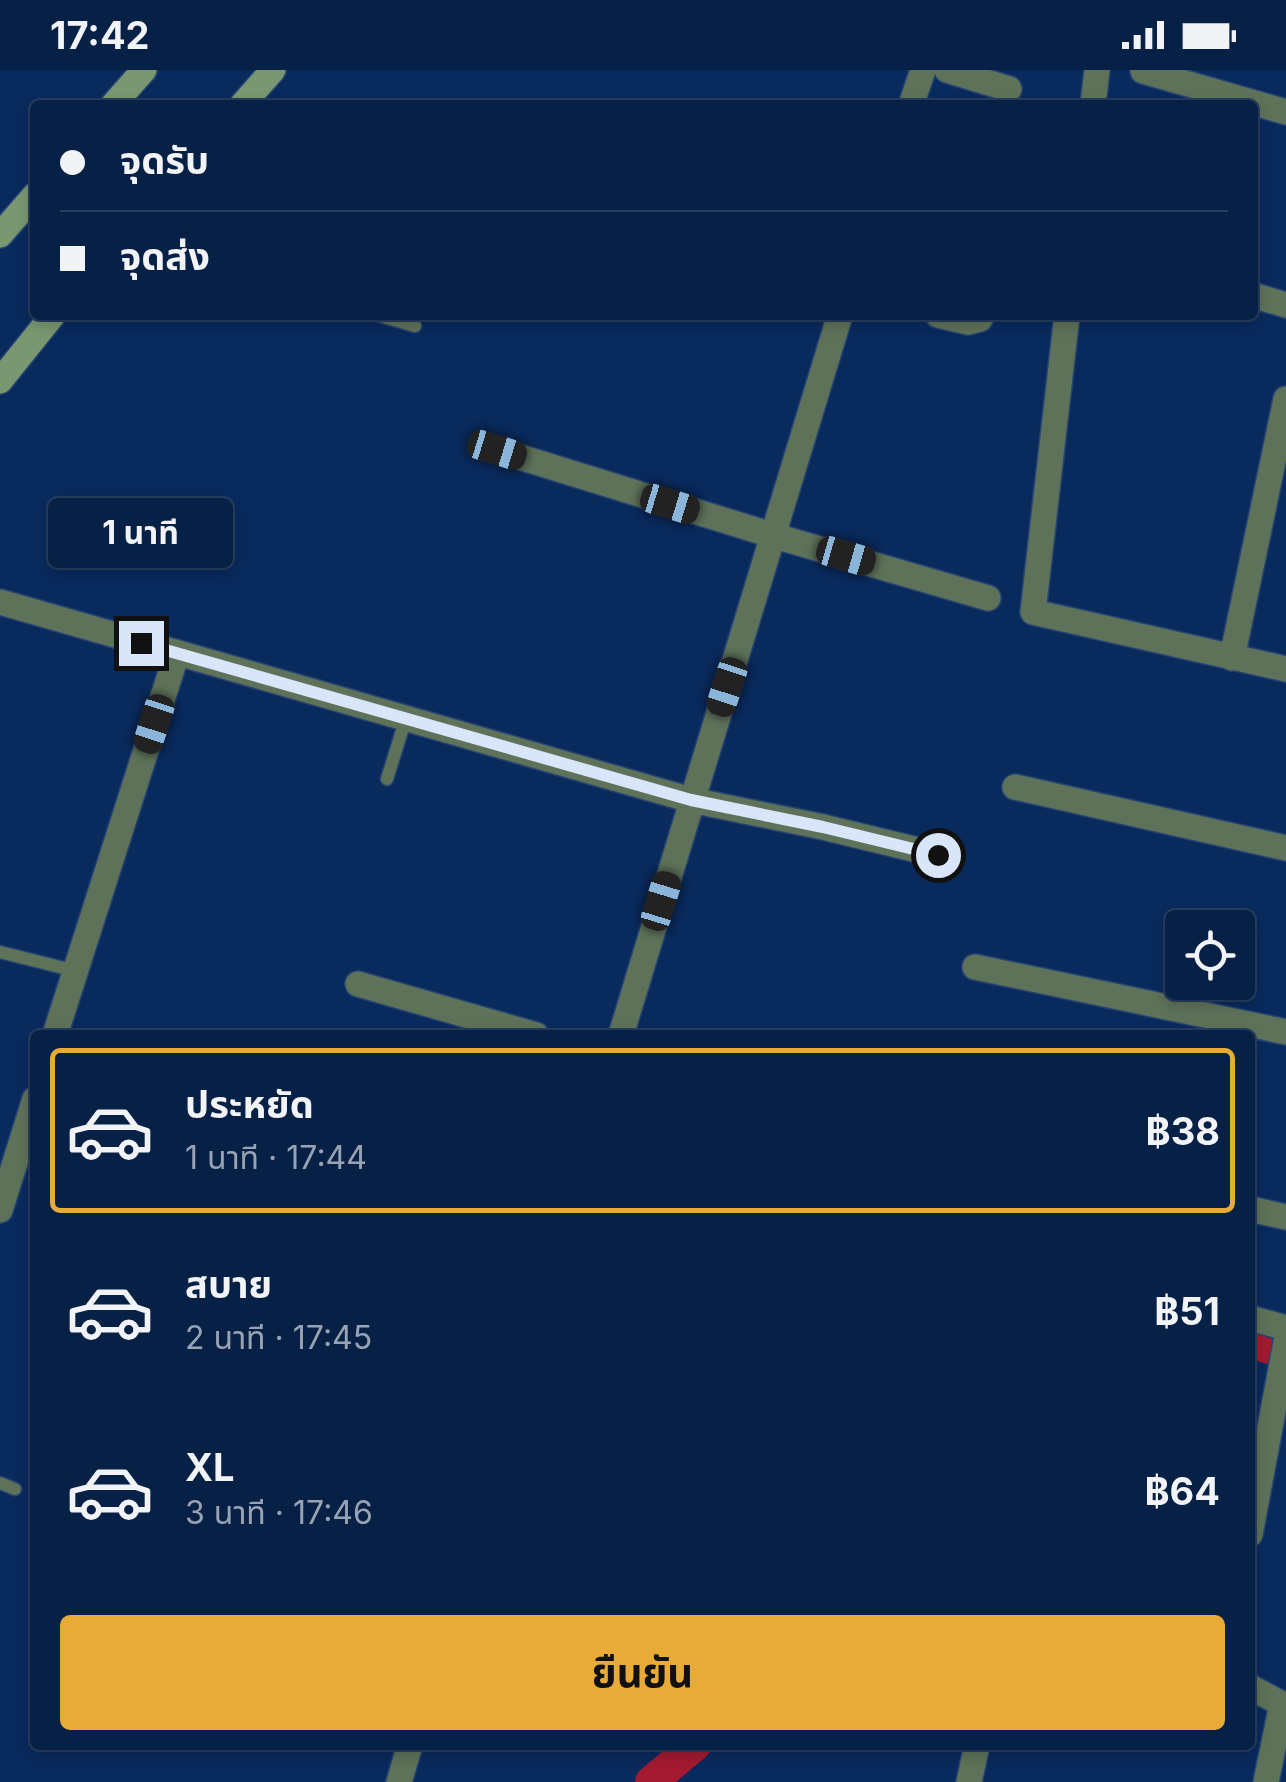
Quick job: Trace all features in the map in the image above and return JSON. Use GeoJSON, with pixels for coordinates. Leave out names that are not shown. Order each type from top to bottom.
{"type":"FeatureCollection","features":[{"type":"Feature","properties":{"kind":"main road"},"geometry":{"type":"LineString","coordinates":[[118,100],[144,70]]}},
{"type":"Feature","properties":{"kind":"main road"},"geometry":{"type":"LineString","coordinates":[[247,100],[274,70]]}},
{"type":"Feature","properties":{"kind":"main road"},"geometry":{"type":"LineString","coordinates":[[0,235],[18,206]]}},
{"type":"Feature","properties":{"kind":"main road"},"geometry":{"type":"LineString","coordinates":[[0,380],[50,320]]}},
{"type":"Feature","properties":{"kind":"street"},"geometry":{"type":"LineString","coordinates":[[914,100],[924,70]]}},
{"type":"Feature","properties":{"kind":"street"},"geometry":{"type":"LineString","coordinates":[[947,70],[1009,88]]}},
{"type":"Feature","properties":{"kind":"street"},"geometry":{"type":"LineString","coordinates":[[1094,100],[1097,70]]}},
{"type":"Feature","properties":{"kind":"street"},"geometry":{"type":"LineString","coordinates":[[1143,72],[1243,100]]}},
{"type":"Feature","properties":{"kind":"street"},"geometry":{"type":"LineString","coordinates":[[1258,104],[1286,112]]}},
{"type":"Feature","properties":{"kind":"street"},"geometry":{"type":"LineString","coordinates":[[1258,298],[1286,305]]}},
{"type":"Feature","properties":{"kind":"street"},"geometry":{"type":"LineString","coordinates":[[622,1030],[839,320]]}},
{"type":"Feature","properties":{"kind":"street"},"geometry":{"type":"LineString","coordinates":[[1066,320],[1033,612],[1286,670]]}},
{"type":"Feature","properties":{"kind":"street"},"geometry":{"type":"LineString","coordinates":[[1232,658],[1286,399]]}},
{"type":"Feature","properties":{"kind":"street"},"geometry":{"type":"LineString","coordinates":[[497,450],[988,598]]}},
{"type":"Feature","properties":{"kind":"street"},"geometry":{"type":"LineString","coordinates":[[0,602],[691,800],[938,855]]}},
{"type":"Feature","properties":{"kind":"street"},"geometry":{"type":"LineString","coordinates":[[57,1030],[177,653]]}},
{"type":"Feature","properties":{"kind":"street"},"geometry":{"type":"LineString","coordinates":[[1015,787],[1286,848]]}},
{"type":"Feature","properties":{"kind":"street"},"geometry":{"type":"LineString","coordinates":[[975,967],[1286,1032]]}},
{"type":"Feature","properties":{"kind":"street"},"geometry":{"type":"LineString","coordinates":[[358,984],[519,1030]]}},
{"type":"Feature","properties":{"kind":"street"},"geometry":{"type":"LineString","coordinates":[[0,1210],[30,1115]]}},
{"type":"Feature","properties":{"kind":"street"},"geometry":{"type":"LineString","coordinates":[[1255,1210],[1286,1217]]}},
{"type":"Feature","properties":{"kind":"street"},"geometry":{"type":"LineString","coordinates":[[1255,1319],[1286,1328]]}},
{"type":"Feature","properties":{"kind":"street"},"geometry":{"type":"LineString","coordinates":[[1255,1507],[1286,1342]]}},
{"type":"Feature","properties":{"kind":"street"},"geometry":{"type":"LineString","coordinates":[[1255,1690],[1284,1705],[1266,1782]]}},
{"type":"Feature","properties":{"kind":"street"},"geometry":{"type":"LineString","coordinates":[[399,1782],[409,1750]]}},
{"type":"Feature","properties":{"kind":"street"},"geometry":{"type":"LineString","coordinates":[[969,1782],[975,1750]]}},
{"type":"Feature","properties":{"kind":"lane"},"geometry":{"type":"LineString","coordinates":[[395,320],[416,326]]}},
{"type":"Feature","properties":{"kind":"lane"},"geometry":{"type":"LineString","coordinates":[[387,778],[406,718]]}},
{"type":"Feature","properties":{"kind":"lane"},"geometry":{"type":"LineString","coordinates":[[0,952],[76,971]]}},
{"type":"Feature","properties":{"kind":"lane"},"geometry":{"type":"LineString","coordinates":[[0,1483],[15,1489]]}},
{"type":"Feature","properties":{"kind":"waterway"},"geometry":{"type":"LineString","coordinates":[[1255,1344],[1286,1353]]}},
{"type":"Feature","properties":{"kind":"waterway"},"geometry":{"type":"LineString","coordinates":[[651,1782],[689,1750]]}},
{"type":"Feature","properties":{"kind":"route"},"geometry":{"type":"LineString","coordinates":[[141,643],[691,800],[938,855]]}}]}
